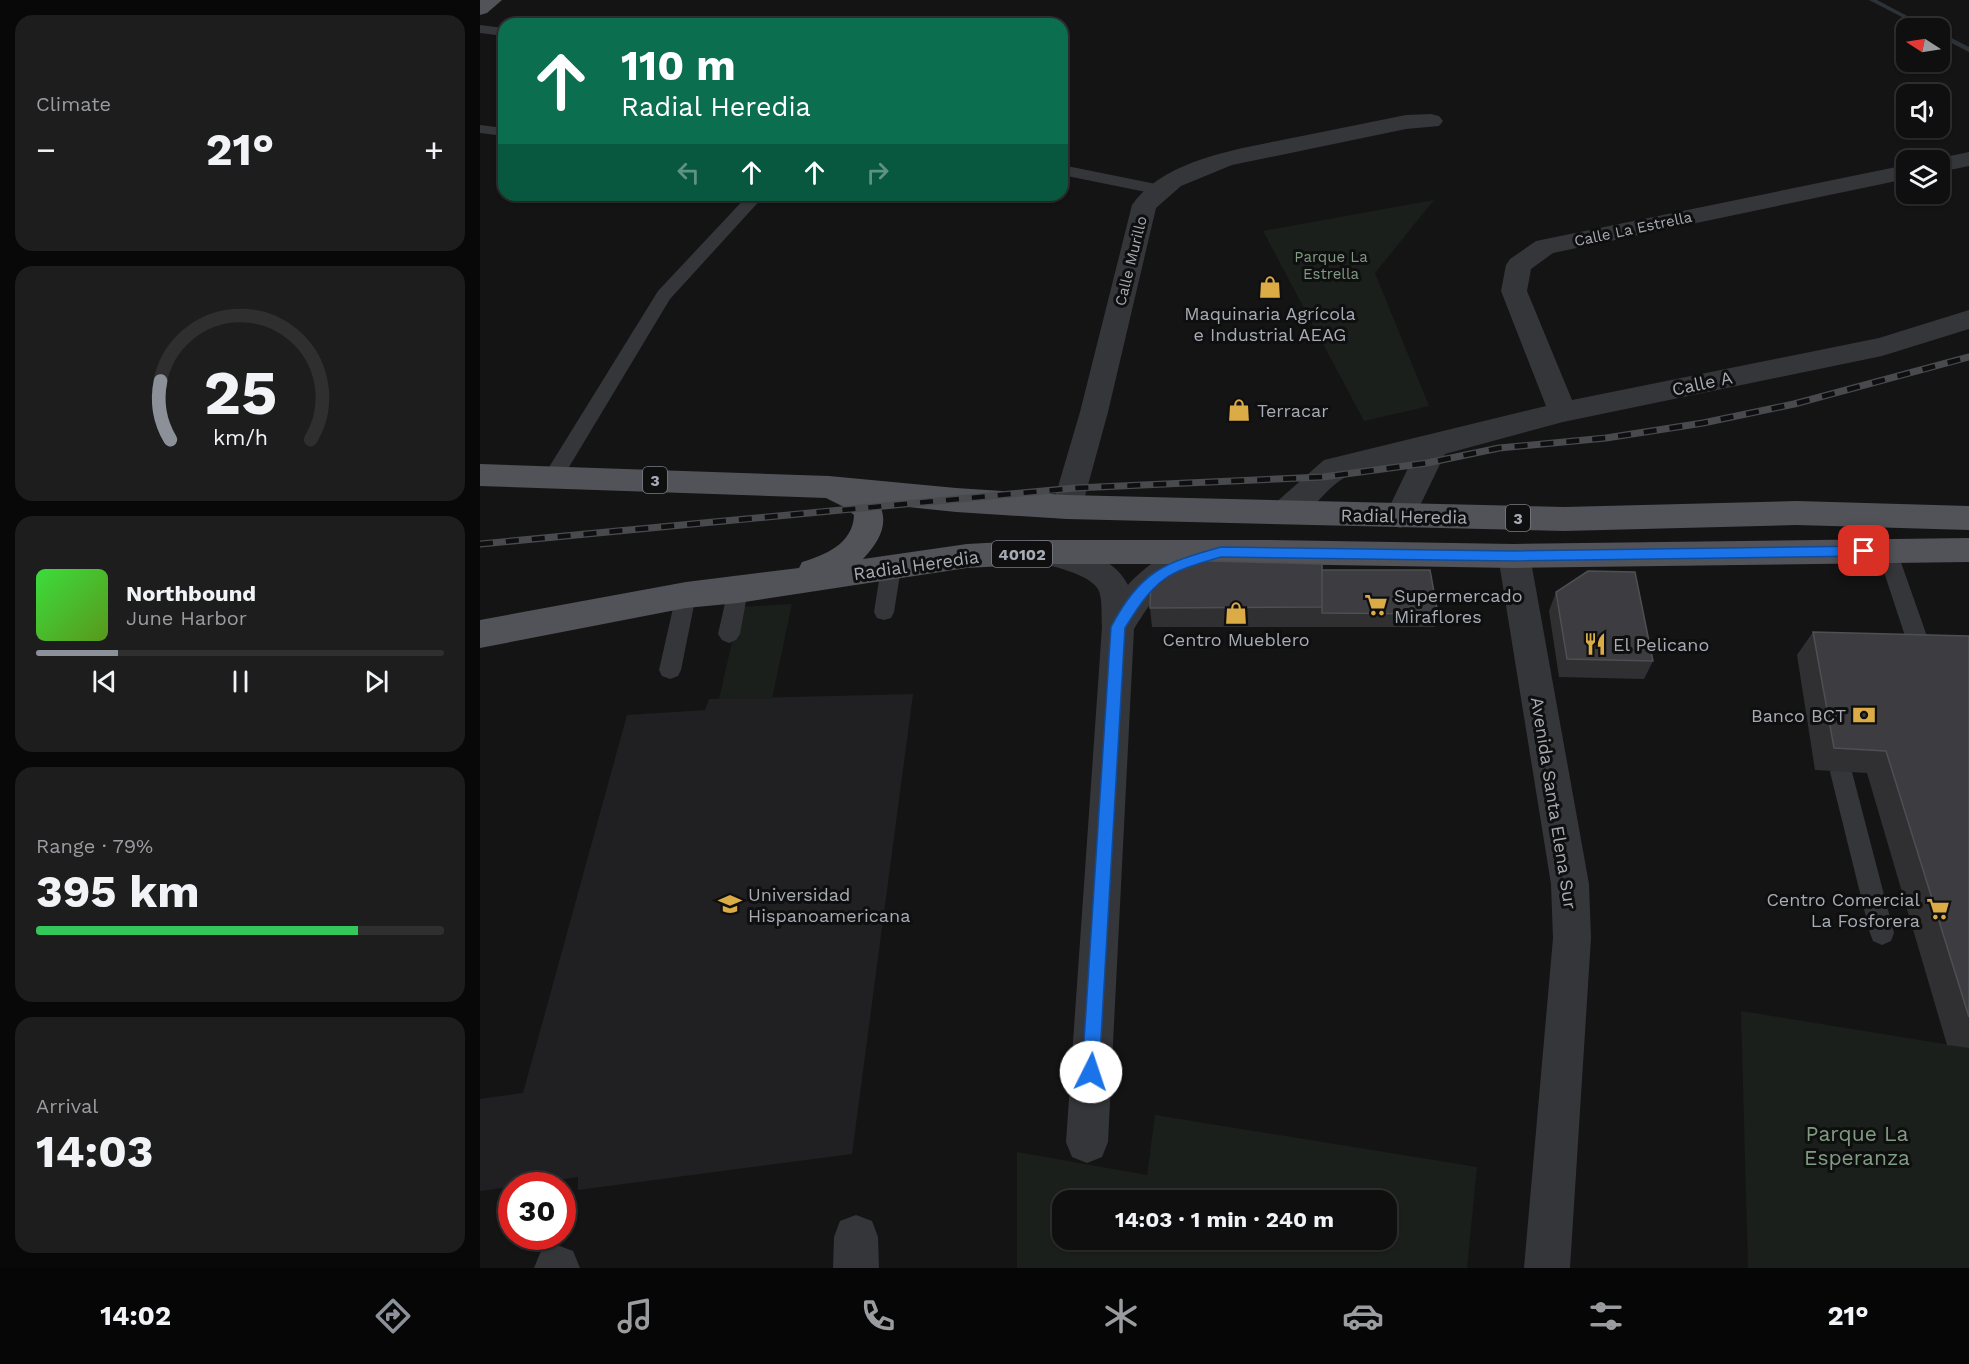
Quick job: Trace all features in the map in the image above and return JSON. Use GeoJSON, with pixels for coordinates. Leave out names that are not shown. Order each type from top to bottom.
{"type":"FeatureCollection","features":[{"type":"Feature","properties":{"kind":"main road"},"geometry":{"type":"LineString","coordinates":[[480,9],[492,0]]}},
{"type":"Feature","properties":{"kind":"main road","name":"Radial Heredia"},"geometry":{"type":"LineString","coordinates":[[480,475],[830,487],[956,500],[1067,507],[1564,519],[1797,513],[1969,518]]}},
{"type":"Feature","properties":{"kind":"main road"},"geometry":{"type":"LineString","coordinates":[[780,582],[835,564],[851,553],[864,535],[870,519],[867,509],[856,499],[830,487]]}},
{"type":"Feature","properties":{"kind":"main road"},"geometry":{"type":"LineString","coordinates":[[1044,552],[1108,541],[1361,543],[1382,537],[1398,522],[1401,516],[1487,534],[1502,541],[1514,556]]}},
{"type":"Feature","properties":{"kind":"main road"},"geometry":{"type":"LineString","coordinates":[[1564,519],[1645,526],[1850,534],[1872,542],[1887,551],[1892,542],[1905,537],[1969,531]]}},
{"type":"Feature","properties":{"kind":"main road","name":"Radial Heredia"},"geometry":{"type":"LineString","coordinates":[[480,634],[531,622],[686,595],[738,590],[967,556],[1044,552],[1265,552],[1514,556],[1969,550]]}},
{"type":"Feature","properties":{"kind":"street","name":"Calle Murillo"},"geometry":{"type":"LineString","coordinates":[[1067,507],[1094,412],[1144,205],[1172,181],[1225,159],[1406,122],[1431,121]]}},
{"type":"Feature","properties":{"kind":"street"},"geometry":{"type":"LineString","coordinates":[[1950,163],[1969,159]]}},
{"type":"Feature","properties":{"kind":"street","name":"Calle La Estrella"},"geometry":{"type":"LineString","coordinates":[[1563,412],[1514,291],[1519,265],[1545,247],[1896,174]]}},
{"type":"Feature","properties":{"kind":"street","name":"Calle A"},"geometry":{"type":"LineString","coordinates":[[1284,513],[1335,468],[1434,446],[1563,412],[1882,347],[1969,319]]}},
{"type":"Feature","properties":{"kind":"street"},"geometry":{"type":"LineString","coordinates":[[1401,516],[1434,446]]}},
{"type":"Feature","properties":{"kind":"street"},"geometry":{"type":"LineString","coordinates":[[1044,552],[1083,563],[1102,574],[1113,587],[1118,627],[1087,1142]]}},
{"type":"Feature","properties":{"kind":"street"},"geometry":{"type":"LineString","coordinates":[[1118,627],[1142,589],[1161,573],[1185,562],[1221,552]]}},
{"type":"Feature","properties":{"kind":"street","name":"Avenida Santa Elena Sur"},"geometry":{"type":"LineString","coordinates":[[1514,556],[1570,884],[1572,938],[1547,1268]]}},
{"type":"Feature","properties":{"kind":"lane"},"geometry":{"type":"LineString","coordinates":[[480,29],[498,31]]}},
{"type":"Feature","properties":{"kind":"lane"},"geometry":{"type":"LineString","coordinates":[[480,129],[498,131]]}},
{"type":"Feature","properties":{"kind":"lane"},"geometry":{"type":"LineString","coordinates":[[1068,171],[1161,190]]}},
{"type":"Feature","properties":{"kind":"lane"},"geometry":{"type":"LineString","coordinates":[[553,477],[664,295],[752,201]]}},
{"type":"Feature","properties":{"kind":"lane"},"geometry":{"type":"LineString","coordinates":[[1887,551],[1928,642],[1896,642]]}},
{"type":"Feature","properties":{"kind":"lane"},"geometry":{"type":"LineString","coordinates":[[884,612],[891,568]]}},
{"type":"Feature","properties":{"kind":"lane"},"geometry":{"type":"LineString","coordinates":[[729,634],[738,590]]}},
{"type":"Feature","properties":{"kind":"lane"},"geometry":{"type":"LineString","coordinates":[[670,670],[686,595]]}},
{"type":"Feature","properties":{"kind":"lane"},"geometry":{"type":"LineString","coordinates":[[1841,771],[1882,933]]}},
{"type":"Feature","properties":{"kind":"shaded area","name":"Universidad Hispanoamericana"},"geometry":{"type":"Polygon","coordinates":[[[913,694],[852,1154],[578,1190],[576,1172],[498,1172],[498,1188],[480,1191],[480,1099],[523,1093],[627,715],[705,710],[709,699],[913,694]]]}},
{"type":"Feature","properties":{"kind":"green space","name":"Parque La Estrella"},"geometry":{"type":"Polygon","coordinates":[[[1434,200],[1375,273],[1429,406],[1364,421],[1263,231],[1434,200]]]}},
{"type":"Feature","properties":{"kind":"green space"},"geometry":{"type":"Polygon","coordinates":[[[792,604],[772,699],[719,699],[740,607],[792,604]]]}},
{"type":"Feature","properties":{"kind":"green space","name":"Parque La Esperanza"},"geometry":{"type":"Polygon","coordinates":[[[1741,1011],[1969,1048],[1969,1268],[1748,1268],[1741,1011]]]}},
{"type":"Feature","properties":{"kind":"green space"},"geometry":{"type":"Polygon","coordinates":[[[1155,1115],[1477,1167],[1467,1268],[1017,1268],[1017,1152],[1147,1175],[1155,1115]]]}},
{"type":"Feature","properties":{"kind":"building"},"geometry":{"type":"Polygon","coordinates":[[[1176,560],[1322,564],[1323,607],[1150,608],[1151,581],[1176,560]]]}},
{"type":"Feature","properties":{"kind":"building","name":"Supermercado Miraflores"},"geometry":{"type":"Polygon","coordinates":[[[1322,570],[1430,570],[1438,614],[1322,613],[1322,570]]]}},
{"type":"Feature","properties":{"kind":"building","name":"El Pelicano"},"geometry":{"type":"Polygon","coordinates":[[[1588,571],[1635,572],[1653,661],[1567,659],[1556,592],[1588,571]]]}},
{"type":"Feature","properties":{"kind":"building","name":"Centro Comercial La Fosforera"},"geometry":{"type":"Polygon","coordinates":[[[1813,632],[1969,636],[1969,1017],[1886,751],[1834,748],[1813,632]]]}},
{"type":"Feature","properties":{"kind":"waterway"},"geometry":{"type":"LineString","coordinates":[[1872,0],[1907,18]]}},
{"type":"Feature","properties":{"kind":"waterway"},"geometry":{"type":"LineString","coordinates":[[1950,40],[1969,50]]}},
{"type":"Feature","properties":{"kind":"railway"},"geometry":{"type":"LineString","coordinates":[[480,544],[1075,488],[1323,477],[1427,463],[1499,448],[1606,438],[1703,423],[1794,404],[1969,357]]}},
{"type":"Feature","properties":{"kind":"place","name":"Maquinaria Agrícola e Industrial AEAG"},"geometry":{"type":"Point","coordinates":[1270,287]}},
{"type":"Feature","properties":{"kind":"place","name":"Terracar"},"geometry":{"type":"Point","coordinates":[1239,410]}},
{"type":"Feature","properties":{"kind":"place","name":"Supermercado Miraflores"},"geometry":{"type":"Point","coordinates":[1376,605]}},
{"type":"Feature","properties":{"kind":"place","name":"Centro Mueblero"},"geometry":{"type":"Point","coordinates":[1236,613]}},
{"type":"Feature","properties":{"kind":"place","name":"El Pelicano"},"geometry":{"type":"Point","coordinates":[1595,644]}},
{"type":"Feature","properties":{"kind":"place","name":"Banco BCT"},"geometry":{"type":"Point","coordinates":[1864,715]}},
{"type":"Feature","properties":{"kind":"place","name":"Universidad Hispanoamericana"},"geometry":{"type":"Point","coordinates":[730,904]}},
{"type":"Feature","properties":{"kind":"place","name":"Centro Comercial La Fosforera"},"geometry":{"type":"Point","coordinates":[1938,909]}},
{"type":"Feature","properties":{"kind":"route"},"geometry":{"type":"LineString","coordinates":[[1091,1072],[1118,627],[1142,589],[1161,573],[1185,562],[1221,552],[1514,556],[1864,551]]}}]}
